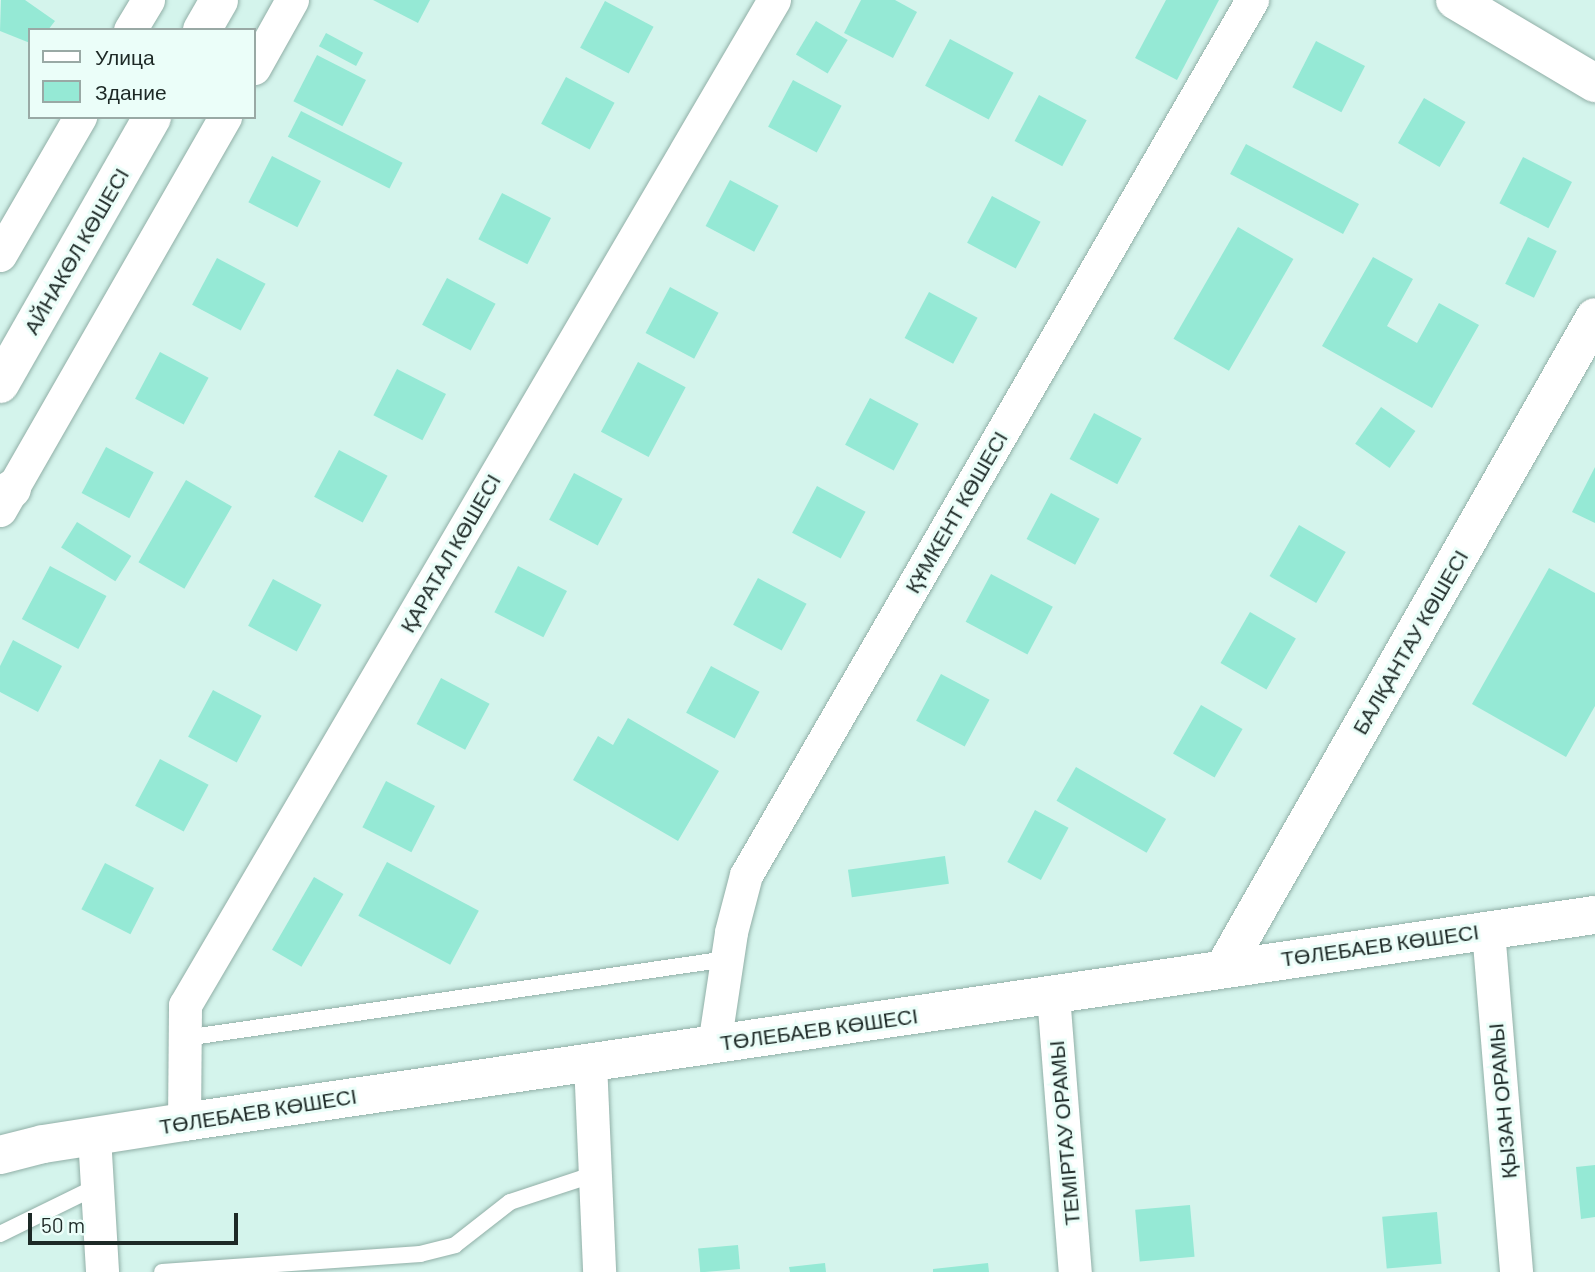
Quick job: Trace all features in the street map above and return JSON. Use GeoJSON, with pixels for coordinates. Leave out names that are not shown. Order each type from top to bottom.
{"type":"FeatureCollection","features":[{"type":"Feature","properties":{"kind":"street"},"geometry":{"type":"LineString","coordinates":[[131,28],[148,0]]}},
{"type":"Feature","properties":{"kind":"street"},"geometry":{"type":"LineString","coordinates":[[203,28],[219,0]]}},
{"type":"Feature","properties":{"kind":"street"},"geometry":{"type":"LineString","coordinates":[[256,64],[292,0]]}},
{"type":"Feature","properties":{"kind":"street","name":"ҚАРАТАЛ КӨШЕСІ"},"geometry":{"type":"LineString","coordinates":[[184,1122],[185,1005],[774,0]]}},
{"type":"Feature","properties":{"kind":"street","name":"ҚҰМКЕНТ КӨШЕСІ"},"geometry":{"type":"LineString","coordinates":[[714,1045],[727,959],[746,875],[1252,0]]}},
{"type":"Feature","properties":{"kind":"street"},"geometry":{"type":"LineString","coordinates":[[1455,0],[1595,83]]}},
{"type":"Feature","properties":{"kind":"street"},"geometry":{"type":"LineString","coordinates":[[0,255],[79,119]]}},
{"type":"Feature","properties":{"kind":"street","name":"АЙНАКӨЛ КӨШЕСІ"},"geometry":{"type":"LineString","coordinates":[[0,384],[151,119]]}},
{"type":"Feature","properties":{"kind":"street"},"geometry":{"type":"LineString","coordinates":[[4,499],[224,119]]}},
{"type":"Feature","properties":{"kind":"street","name":"БАЛҚАНТАУ КӨШЕСІ"},"geometry":{"type":"LineString","coordinates":[[1224,968],[1595,317]]}},
{"type":"Feature","properties":{"kind":"street","name":"ТӨЛЕБАЕВ КӨШЕСІ"},"geometry":{"type":"LineString","coordinates":[[0,1155],[43,1144],[184,1122],[1595,915]]}},
{"type":"Feature","properties":{"kind":"street","name":"ҚЫЗАН ОРАМЫ"},"geometry":{"type":"LineString","coordinates":[[1488,930],[1516,1272]]}},
{"type":"Feature","properties":{"kind":"street","name":"ТЕМІРТАУ ОРАМЫ"},"geometry":{"type":"LineString","coordinates":[[1053,995],[1075,1272]]}},
{"type":"Feature","properties":{"kind":"street"},"geometry":{"type":"LineString","coordinates":[[590,1062],[599,1272]]}},
{"type":"Feature","properties":{"kind":"street"},"geometry":{"type":"LineString","coordinates":[[94,1136],[102,1272]]}},
{"type":"Feature","properties":{"kind":"street","name":"ТӨЛЕБАЕВ КӨШЕСІ"},"geometry":{"type":"LineString","coordinates":[[0,1143],[43,1144]]}},
{"type":"Feature","properties":{"kind":"lane"},"geometry":{"type":"LineString","coordinates":[[185,1038],[727,959]]}},
{"type":"Feature","properties":{"kind":"lane"},"geometry":{"type":"LineString","coordinates":[[0,1168],[43,1144]]}},
{"type":"Feature","properties":{"kind":"lane"},"geometry":{"type":"LineString","coordinates":[[162,1272],[420,1254],[455,1245],[510,1202],[595,1174]]}},
{"type":"Feature","properties":{"kind":"lane"},"geometry":{"type":"LineString","coordinates":[[0,1234],[96,1187]]}},
{"type":"Feature","properties":{"kind":"building"},"geometry":{"type":"Polygon","coordinates":[[[1,0],[25,0],[55,21],[50,28],[28,28],[28,42],[0,31],[1,0]]]}},
{"type":"Feature","properties":{"kind":"building"},"geometry":{"type":"Polygon","coordinates":[[[373,0],[430,0],[418,23],[373,0]]]}},
{"type":"Feature","properties":{"kind":"building"},"geometry":{"type":"Polygon","coordinates":[[[861,0],[895,0],[917,12],[893,58],[844,33],[861,0]]]}},
{"type":"Feature","properties":{"kind":"building"},"geometry":{"type":"Polygon","coordinates":[[[1166,0],[1219,0],[1177,80],[1135,58],[1166,0]]]}},
{"type":"Feature","properties":{"kind":"building"},"geometry":{"type":"Polygon","coordinates":[[[605,1],[654,27],[629,74],[580,48],[605,1]]]}},
{"type":"Feature","properties":{"kind":"building"},"geometry":{"type":"Polygon","coordinates":[[[816,21],[848,40],[828,73],[796,54],[816,21]]]}},
{"type":"Feature","properties":{"kind":"building"},"geometry":{"type":"Polygon","coordinates":[[[326,33],[363,53],[356,66],[319,46],[326,33]]]}},
{"type":"Feature","properties":{"kind":"building"},"geometry":{"type":"Polygon","coordinates":[[[950,39],[1014,73],[989,120],[925,86],[950,39]]]}},
{"type":"Feature","properties":{"kind":"building"},"geometry":{"type":"Polygon","coordinates":[[[1316,41],[1365,66],[1341,112],[1292,87],[1316,41]]]}},
{"type":"Feature","properties":{"kind":"building"},"geometry":{"type":"Polygon","coordinates":[[[317,55],[366,80],[342,126],[293,101],[317,55]]]}},
{"type":"Feature","properties":{"kind":"building"},"geometry":{"type":"Polygon","coordinates":[[[566,77],[615,103],[590,150],[541,124],[566,77]]]}},
{"type":"Feature","properties":{"kind":"building"},"geometry":{"type":"Polygon","coordinates":[[[793,80],[842,106],[817,153],[768,127],[793,80]]]}},
{"type":"Feature","properties":{"kind":"building"},"geometry":{"type":"Polygon","coordinates":[[[1039,95],[1087,120],[1062,166],[1015,141],[1039,95]]]}},
{"type":"Feature","properties":{"kind":"building"},"geometry":{"type":"Polygon","coordinates":[[[1424,98],[1466,122],[1440,167],[1398,143],[1424,98]]]}},
{"type":"Feature","properties":{"kind":"building"},"geometry":{"type":"Polygon","coordinates":[[[301,111],[403,163],[389,189],[288,137],[301,111]]]}},
{"type":"Feature","properties":{"kind":"building"},"geometry":{"type":"Polygon","coordinates":[[[1246,144],[1359,204],[1343,234],[1230,174],[1246,144]]]}},
{"type":"Feature","properties":{"kind":"building"},"geometry":{"type":"Polygon","coordinates":[[[272,156],[321,181],[297,227],[248,202],[272,156]]]}},
{"type":"Feature","properties":{"kind":"building"},"geometry":{"type":"Polygon","coordinates":[[[1523,157],[1572,182],[1548,228],[1499,203],[1523,157]]]}},
{"type":"Feature","properties":{"kind":"building"},"geometry":{"type":"Polygon","coordinates":[[[730,180],[779,206],[754,252],[706,226],[730,180]]]}},
{"type":"Feature","properties":{"kind":"building"},"geometry":{"type":"Polygon","coordinates":[[[502,193],[551,218],[527,264],[478,239],[502,193]]]}},
{"type":"Feature","properties":{"kind":"building"},"geometry":{"type":"Polygon","coordinates":[[[992,196],[1041,222],[1016,269],[967,243],[992,196]]]}},
{"type":"Feature","properties":{"kind":"building"},"geometry":{"type":"Polygon","coordinates":[[[1238,227],[1293,259],[1229,371],[1174,339],[1238,227]]]}},
{"type":"Feature","properties":{"kind":"building"},"geometry":{"type":"Polygon","coordinates":[[[1528,237],[1557,251],[1534,298],[1505,284],[1528,237]]]}},
{"type":"Feature","properties":{"kind":"building"},"geometry":{"type":"Polygon","coordinates":[[[1373,257],[1413,279],[1387,326],[1417,343],[1439,303],[1479,325],[1432,408],[1322,346],[1373,257]]]}},
{"type":"Feature","properties":{"kind":"building"},"geometry":{"type":"Polygon","coordinates":[[[217,258],[266,284],[241,331],[192,305],[217,258]]]}},
{"type":"Feature","properties":{"kind":"building"},"geometry":{"type":"Polygon","coordinates":[[[447,278],[496,304],[471,351],[422,325],[447,278]]]}},
{"type":"Feature","properties":{"kind":"building"},"geometry":{"type":"Polygon","coordinates":[[[670,287],[719,313],[694,359],[646,333],[670,287]]]}},
{"type":"Feature","properties":{"kind":"building"},"geometry":{"type":"Polygon","coordinates":[[[929,292],[978,318],[953,364],[905,338],[929,292]]]}},
{"type":"Feature","properties":{"kind":"building"},"geometry":{"type":"Polygon","coordinates":[[[160,352],[209,378],[184,425],[135,399],[160,352]]]}},
{"type":"Feature","properties":{"kind":"building"},"geometry":{"type":"Polygon","coordinates":[[[638,362],[686,387],[649,457],[601,432],[638,362]]]}},
{"type":"Feature","properties":{"kind":"building"},"geometry":{"type":"Polygon","coordinates":[[[397,369],[446,394],[422,440],[373,415],[397,369]]]}},
{"type":"Feature","properties":{"kind":"building"},"geometry":{"type":"Polygon","coordinates":[[[870,398],[919,424],[894,471],[845,445],[870,398]]]}},
{"type":"Feature","properties":{"kind":"building"},"geometry":{"type":"Polygon","coordinates":[[[1381,407],[1415,431],[1390,468],[1355,444],[1381,407]]]}},
{"type":"Feature","properties":{"kind":"building"},"geometry":{"type":"Polygon","coordinates":[[[1094,413],[1142,438],[1117,484],[1070,459],[1094,413]]]}},
{"type":"Feature","properties":{"kind":"building"},"geometry":{"type":"Polygon","coordinates":[[[106,447],[154,472],[129,518],[82,493],[106,447]]]}},
{"type":"Feature","properties":{"kind":"building"},"geometry":{"type":"Polygon","coordinates":[[[339,450],[388,476],[363,523],[314,497],[339,450]]]}},
{"type":"Feature","properties":{"kind":"building"},"geometry":{"type":"Polygon","coordinates":[[[1595,467],[1595,523],[1572,512],[1595,467]]]}},
{"type":"Feature","properties":{"kind":"building"},"geometry":{"type":"Polygon","coordinates":[[[574,473],[623,499],[598,546],[549,520],[574,473]]]}},
{"type":"Feature","properties":{"kind":"building"},"geometry":{"type":"Polygon","coordinates":[[[186,480],[232,506],[184,589],[139,562],[186,480]]]}},
{"type":"Feature","properties":{"kind":"building"},"geometry":{"type":"Polygon","coordinates":[[[817,486],[866,512],[841,559],[792,533],[817,486]]]}},
{"type":"Feature","properties":{"kind":"building"},"geometry":{"type":"Polygon","coordinates":[[[1051,493],[1100,519],[1075,565],[1027,539],[1051,493]]]}},
{"type":"Feature","properties":{"kind":"building"},"geometry":{"type":"Polygon","coordinates":[[[77,522],[131,556],[115,581],[61,547],[77,522]]]}},
{"type":"Feature","properties":{"kind":"building"},"geometry":{"type":"Polygon","coordinates":[[[1299,525],[1346,552],[1316,603],[1270,576],[1299,525]]]}},
{"type":"Feature","properties":{"kind":"building"},"geometry":{"type":"Polygon","coordinates":[[[50,566],[107,596],[78,649],[22,619],[50,566]]]}},
{"type":"Feature","properties":{"kind":"building"},"geometry":{"type":"Polygon","coordinates":[[[518,566],[567,591],[543,637],[494,612],[518,566]]]}},
{"type":"Feature","properties":{"kind":"building"},"geometry":{"type":"Polygon","coordinates":[[[1549,568],[1595,593],[1595,706],[1566,757],[1472,704],[1549,568]]]}},
{"type":"Feature","properties":{"kind":"building"},"geometry":{"type":"Polygon","coordinates":[[[991,574],[1053,607],[1027,655],[966,622],[991,574]]]}},
{"type":"Feature","properties":{"kind":"building"},"geometry":{"type":"Polygon","coordinates":[[[758,578],[807,604],[782,651],[733,625],[758,578]]]}},
{"type":"Feature","properties":{"kind":"building"},"geometry":{"type":"Polygon","coordinates":[[[273,579],[322,605],[297,652],[248,626],[273,579]]]}},
{"type":"Feature","properties":{"kind":"building"},"geometry":{"type":"Polygon","coordinates":[[[1250,612],[1296,638],[1266,690],[1220,663],[1250,612]]]}},
{"type":"Feature","properties":{"kind":"building"},"geometry":{"type":"Polygon","coordinates":[[[13,640],[62,666],[38,712],[0,692],[0,666],[13,640]]]}},
{"type":"Feature","properties":{"kind":"building"},"geometry":{"type":"Polygon","coordinates":[[[711,666],[760,692],[735,739],[686,713],[711,666]]]}},
{"type":"Feature","properties":{"kind":"building"},"geometry":{"type":"Polygon","coordinates":[[[941,674],[990,700],[965,747],[916,721],[941,674]]]}},
{"type":"Feature","properties":{"kind":"building"},"geometry":{"type":"Polygon","coordinates":[[[441,678],[490,704],[465,750],[417,724],[441,678]]]}},
{"type":"Feature","properties":{"kind":"building"},"geometry":{"type":"Polygon","coordinates":[[[213,690],[262,716],[237,763],[188,737],[213,690]]]}},
{"type":"Feature","properties":{"kind":"building"},"geometry":{"type":"Polygon","coordinates":[[[1201,705],[1243,729],[1215,777],[1173,753],[1201,705]]]}},
{"type":"Feature","properties":{"kind":"building"},"geometry":{"type":"Polygon","coordinates":[[[628,718],[719,771],[678,841],[573,780],[598,736],[613,745],[628,718]]]}},
{"type":"Feature","properties":{"kind":"building"},"geometry":{"type":"Polygon","coordinates":[[[160,759],[209,785],[184,832],[135,806],[160,759]]]}},
{"type":"Feature","properties":{"kind":"building"},"geometry":{"type":"Polygon","coordinates":[[[1076,767],[1166,819],[1147,853],[1056,801],[1076,767]]]}},
{"type":"Feature","properties":{"kind":"building"},"geometry":{"type":"Polygon","coordinates":[[[386,781],[435,806],[411,852],[362,827],[386,781]]]}},
{"type":"Feature","properties":{"kind":"building"},"geometry":{"type":"Polygon","coordinates":[[[1035,810],[1069,828],[1041,880],[1007,862],[1035,810]]]}},
{"type":"Feature","properties":{"kind":"building"},"geometry":{"type":"Polygon","coordinates":[[[945,856],[949,884],[852,897],[848,870],[945,856]]]}},
{"type":"Feature","properties":{"kind":"building"},"geometry":{"type":"Polygon","coordinates":[[[387,862],[479,911],[450,965],[358,916],[387,862]]]}},
{"type":"Feature","properties":{"kind":"building"},"geometry":{"type":"Polygon","coordinates":[[[105,863],[154,888],[130,934],[81,909],[105,863]]]}},
{"type":"Feature","properties":{"kind":"building"},"geometry":{"type":"Polygon","coordinates":[[[314,877],[343,894],[301,967],[272,950],[314,877]]]}},
{"type":"Feature","properties":{"kind":"building"},"geometry":{"type":"Polygon","coordinates":[[[1595,1165],[1595,1217],[1581,1219],[1576,1167],[1595,1165]]]}},
{"type":"Feature","properties":{"kind":"building"},"geometry":{"type":"Polygon","coordinates":[[[1190,1205],[1195,1257],[1140,1262],[1135,1210],[1190,1205]]]}},
{"type":"Feature","properties":{"kind":"building"},"geometry":{"type":"Polygon","coordinates":[[[1437,1212],[1442,1264],[1387,1269],[1382,1217],[1437,1212]]]}},
{"type":"Feature","properties":{"kind":"building"},"geometry":{"type":"Polygon","coordinates":[[[738,1245],[740,1269],[700,1272],[698,1248],[738,1245]]]}},
{"type":"Feature","properties":{"kind":"building"},"geometry":{"type":"Polygon","coordinates":[[[825,1263],[826,1272],[790,1272],[789,1267],[825,1263]]]}},
{"type":"Feature","properties":{"kind":"building"},"geometry":{"type":"Polygon","coordinates":[[[988,1263],[989,1272],[933,1272],[933,1269],[988,1263]]]}}]}
